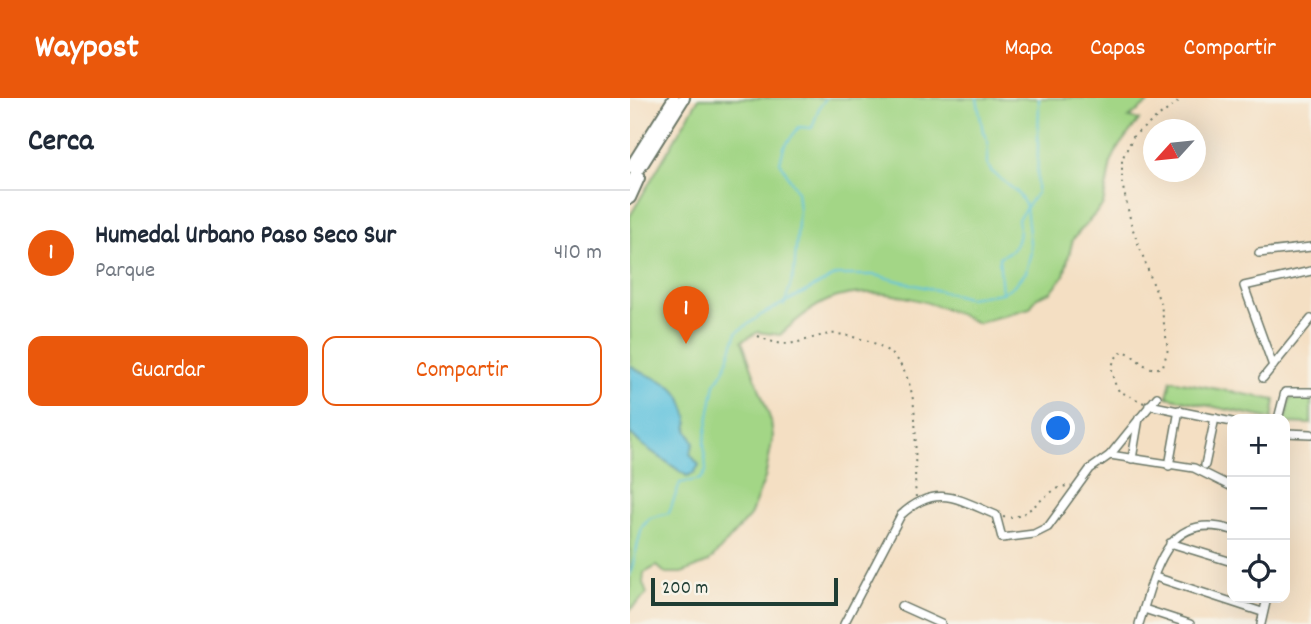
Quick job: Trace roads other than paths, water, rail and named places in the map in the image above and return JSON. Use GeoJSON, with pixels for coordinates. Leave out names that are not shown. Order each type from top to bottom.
{"type":"FeatureCollection","features":[{"type":"Feature","properties":{"kind":"highway"},"geometry":{"type":"LineString","coordinates":[[630,168],[674,98]]}},
{"type":"Feature","properties":{"kind":"highway"},"geometry":{"type":"LineString","coordinates":[[630,184],[684,98]]}},
{"type":"Feature","properties":{"kind":"highway"},"geometry":{"type":"LineString","coordinates":[[630,198],[653,148]]}},
{"type":"Feature","properties":{"kind":"street"},"geometry":{"type":"LineString","coordinates":[[1259,253],[1311,247]]}},
{"type":"Feature","properties":{"kind":"street"},"geometry":{"type":"LineString","coordinates":[[1273,366],[1244,286],[1311,271]]}},
{"type":"Feature","properties":{"kind":"street"},"geometry":{"type":"LineString","coordinates":[[1263,378],[1311,319]]}},
{"type":"Feature","properties":{"kind":"street"},"geometry":{"type":"LineString","coordinates":[[1279,414],[1285,392],[1311,392]]}},
{"type":"Feature","properties":{"kind":"street"},"geometry":{"type":"LineString","coordinates":[[844,624],[901,515],[917,502],[950,495],[996,515],[998,532],[1002,538],[1046,529],[1094,465],[1110,455],[1157,397]]}},
{"type":"Feature","properties":{"kind":"street"},"geometry":{"type":"LineString","coordinates":[[1149,405],[1227,421]]}},
{"type":"Feature","properties":{"kind":"street"},"geometry":{"type":"LineString","coordinates":[[1169,466],[1179,411]]}},
{"type":"Feature","properties":{"kind":"street"},"geometry":{"type":"LineString","coordinates":[[1132,459],[1139,416]]}},
{"type":"Feature","properties":{"kind":"street"},"geometry":{"type":"LineString","coordinates":[[1205,465],[1215,418]]}},
{"type":"Feature","properties":{"kind":"street"},"geometry":{"type":"LineString","coordinates":[[1290,433],[1311,434]]}},
{"type":"Feature","properties":{"kind":"street"},"geometry":{"type":"LineString","coordinates":[[1110,455],[1202,471],[1227,484]]}},
{"type":"Feature","properties":{"kind":"street"},"geometry":{"type":"LineString","coordinates":[[1139,624],[1170,543],[1185,530],[1198,526],[1227,529]]}},
{"type":"Feature","properties":{"kind":"street"},"geometry":{"type":"LineString","coordinates":[[1170,543],[1227,560]]}},
{"type":"Feature","properties":{"kind":"street"},"geometry":{"type":"LineString","coordinates":[[1155,577],[1262,612]]}},
{"type":"Feature","properties":{"kind":"street"},"geometry":{"type":"LineString","coordinates":[[1261,624],[1265,603]]}},
{"type":"Feature","properties":{"kind":"street"},"geometry":{"type":"LineString","coordinates":[[901,606],[941,624]]}},
{"type":"Feature","properties":{"kind":"street"},"geometry":{"type":"LineString","coordinates":[[1143,609],[1190,624]]}},
{"type":"Feature","properties":{"kind":"water"},"geometry":{"type":"Polygon","coordinates":[[[630,365],[668,384],[679,395],[688,416],[687,430],[694,442],[690,454],[699,465],[694,473],[687,476],[641,444],[630,433],[630,365]]]}},
{"type":"Feature","properties":{"kind":"waterway"},"geometry":{"type":"LineString","coordinates":[[784,305],[794,274],[799,210],[797,191],[780,162],[784,147],[799,127],[812,128],[819,108],[826,98]]}},
{"type":"Feature","properties":{"kind":"waterway"},"geometry":{"type":"LineString","coordinates":[[630,576],[642,527],[650,518],[669,513],[680,483],[701,479],[706,471],[704,443],[715,384],[724,371],[737,332],[761,315],[837,275],[875,275],[968,298],[1002,293],[1026,272],[1031,252],[1026,206],[1018,193],[991,171],[987,163],[988,142],[983,132],[977,98]]}},
{"type":"Feature","properties":{"kind":"waterway"},"geometry":{"type":"LineString","coordinates":[[1002,293],[999,257],[1014,247],[1019,232],[1018,219],[1037,192],[1039,98]]}},
{"type":"Feature","properties":{"kind":"place","name":"Humedal Urbano Paso Seco Sur"},"geometry":{"type":"Point","coordinates":[686,344]}}]}
